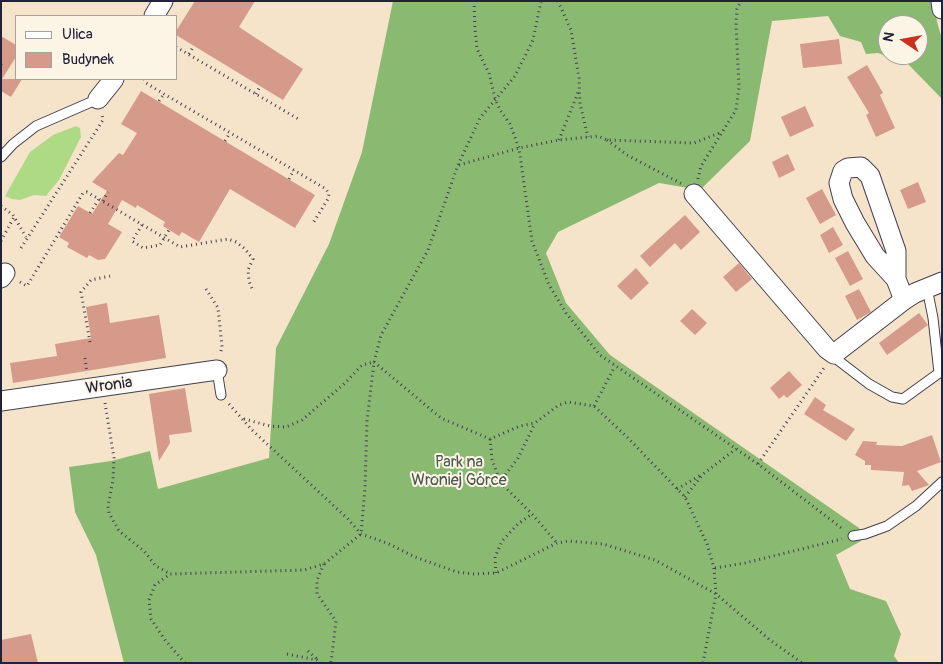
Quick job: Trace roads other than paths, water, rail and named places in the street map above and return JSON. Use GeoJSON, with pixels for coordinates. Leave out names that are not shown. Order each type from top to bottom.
{"type":"FeatureCollection","features":[{"type":"Feature","properties":{"kind":"street"},"geometry":{"type":"LineString","coordinates":[[155,15],[163,1]]}},
{"type":"Feature","properties":{"kind":"street"},"geometry":{"type":"LineString","coordinates":[[941,1],[942,9]]}},
{"type":"Feature","properties":{"kind":"street"},"geometry":{"type":"LineString","coordinates":[[98,99],[113,80]]}},
{"type":"Feature","properties":{"kind":"street"},"geometry":{"type":"LineString","coordinates":[[896,279],[875,256],[843,199],[838,183],[843,171],[848,168],[861,168],[870,176],[896,251],[896,279],[904,300]]}},
{"type":"Feature","properties":{"kind":"street"},"geometry":{"type":"LineString","coordinates":[[694,194],[827,349],[834,354],[904,300],[934,285]]}},
{"type":"Feature","properties":{"kind":"street","name":"Wronia"},"geometry":{"type":"LineString","coordinates":[[1,401],[217,370]]}},
{"type":"Feature","properties":{"kind":"lane"},"geometry":{"type":"LineString","coordinates":[[1,157],[13,144],[36,126],[98,99]]}},
{"type":"Feature","properties":{"kind":"lane"},"geometry":{"type":"LineString","coordinates":[[834,354],[839,361],[892,397],[903,398],[910,394],[939,373],[933,318],[934,285]]}},
{"type":"Feature","properties":{"kind":"lane"},"geometry":{"type":"LineString","coordinates":[[217,370],[221,395]]}},
{"type":"Feature","properties":{"kind":"lane"},"geometry":{"type":"LineString","coordinates":[[853,536],[887,526],[916,506],[942,482]]}},
{"type":"Feature","properties":{"kind":"park label","name":"Park na Wroniej Górce"},"geometry":{"type":"Point","coordinates":[459,472]}}]}
